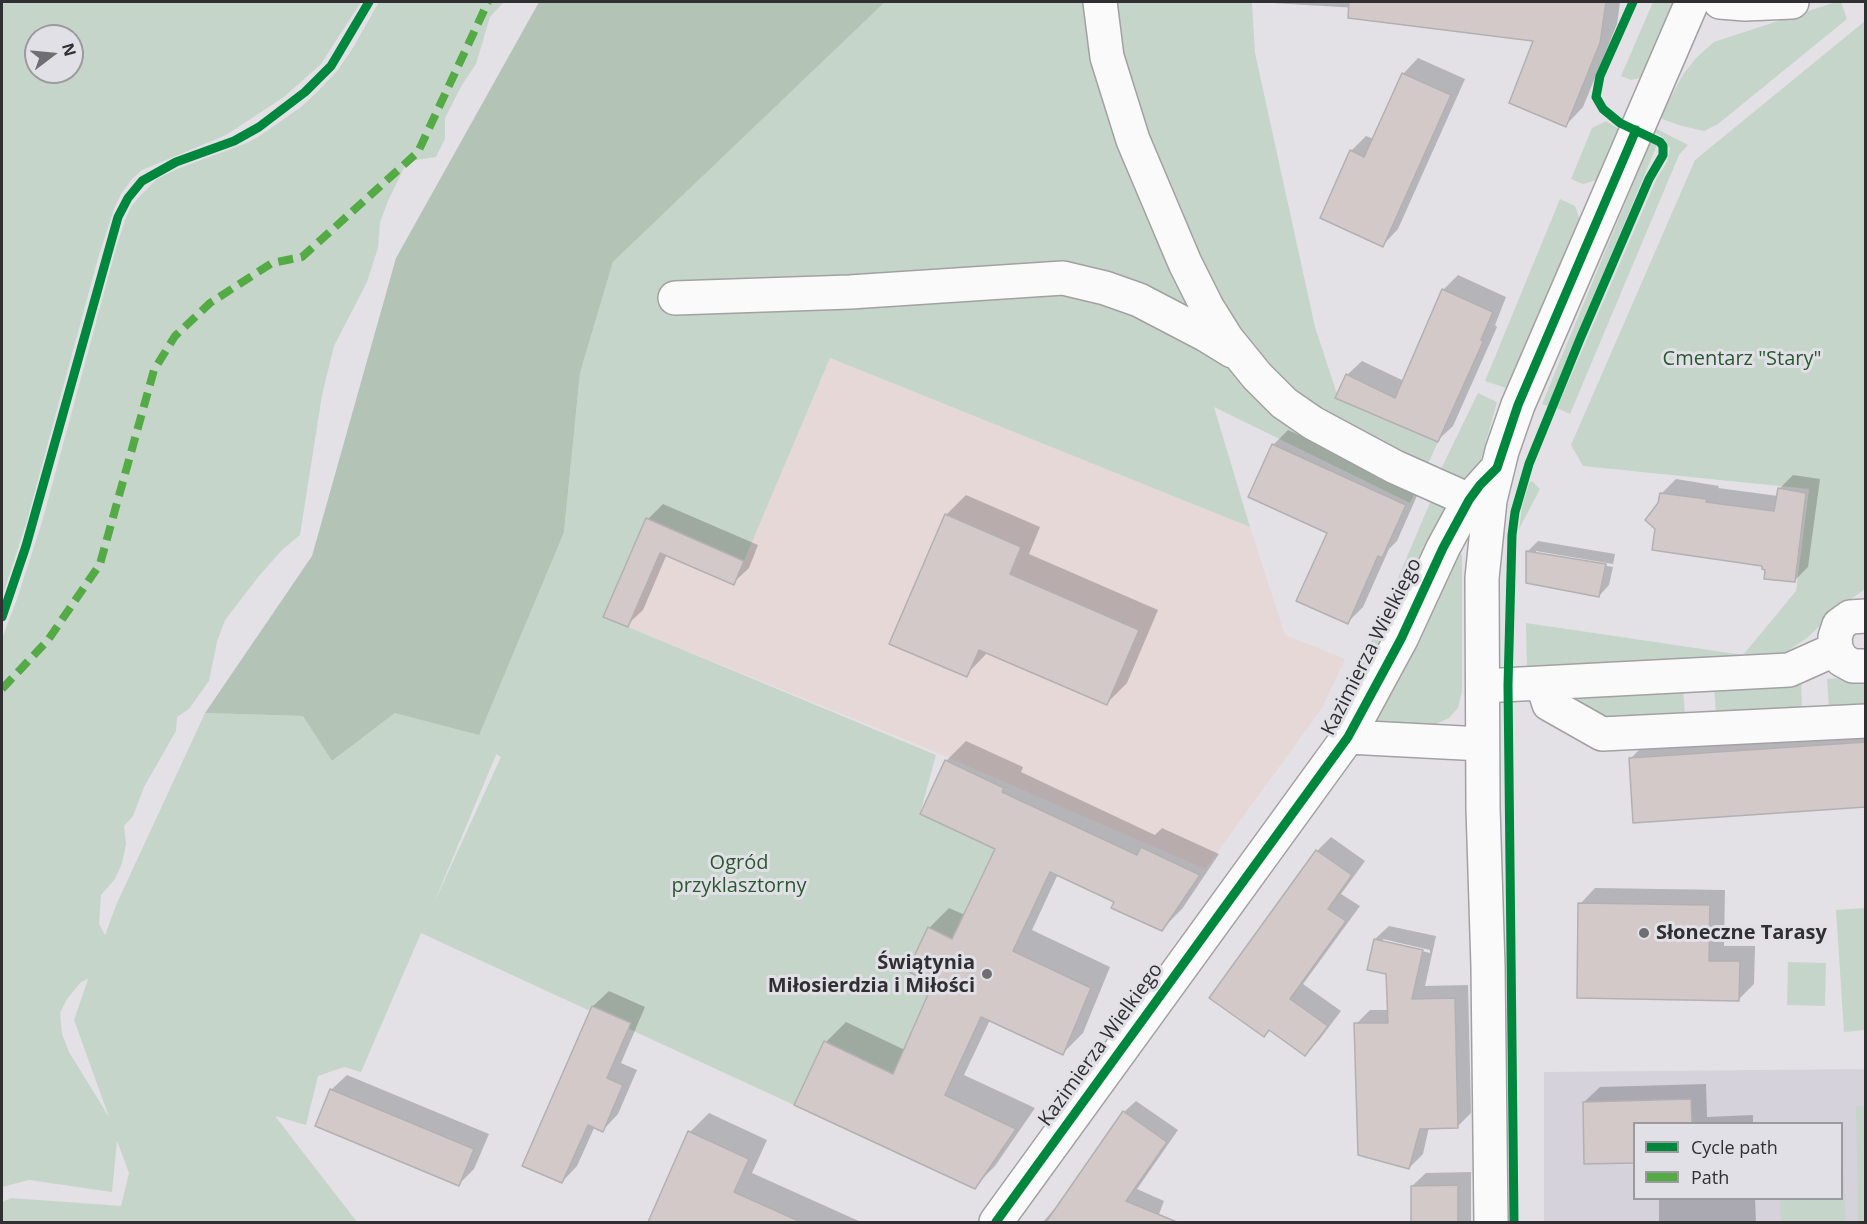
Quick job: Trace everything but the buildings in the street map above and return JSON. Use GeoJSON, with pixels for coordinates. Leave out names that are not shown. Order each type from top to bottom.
{"type":"FeatureCollection","features":[{"type":"Feature","properties":{"kind":"street"},"geometry":{"type":"LineString","coordinates":[[1100,2],[1107,57],[1133,140],[1185,263],[1207,307],[1227,339],[1257,376],[1284,403],[1313,423],[1395,467],[1469,500]]}},
{"type":"Feature","properties":{"kind":"street","name":"Kazimierza Wielkiego"},"geometry":{"type":"LineString","coordinates":[[996,1222],[1348,737],[1401,639],[1443,548],[1469,500],[1497,468],[1518,405],[1692,2]]}},
{"type":"Feature","properties":{"kind":"street"},"geometry":{"type":"LineString","coordinates":[[1720,2],[1744,4],[1792,2]]}},
{"type":"Feature","properties":{"kind":"street"},"geometry":{"type":"LineString","coordinates":[[675,298],[850,292],[1063,278],[1105,288],[1139,300],[1206,335],[1241,357]]}},
{"type":"Feature","properties":{"kind":"street"},"geometry":{"type":"LineString","coordinates":[[1491,1222],[1488,966],[1482,744],[1482,578],[1487,524],[1497,468]]}},
{"type":"Feature","properties":{"kind":"street"},"geometry":{"type":"LineString","coordinates":[[1866,616],[1850,617],[1839,625],[1835,637],[1836,649],[1842,660],[1853,666],[1866,666]]}},
{"type":"Feature","properties":{"kind":"street"},"geometry":{"type":"LineString","coordinates":[[1483,686],[1789,670],[1836,649]]}},
{"type":"Feature","properties":{"kind":"street"},"geometry":{"type":"LineString","coordinates":[[1542,683],[1549,704],[1602,734],[1866,721]]}},
{"type":"Feature","properties":{"kind":"street","name":"Kazimierza Wielkiego"},"geometry":{"type":"LineString","coordinates":[[1348,737],[1482,744]]}},
{"type":"Feature","properties":{"kind":"shaded area"},"geometry":{"type":"Polygon","coordinates":[[[830,358],[1250,527],[1285,635],[1345,659],[1322,708],[1205,869],[921,746],[603,617],[646,518],[744,560],[830,358]]]}},
{"type":"Feature","properties":{"kind":"shaded area"},"geometry":{"type":"Polygon","coordinates":[[[1865,1069],[1865,1222],[1544,1222],[1544,1072],[1865,1069]]]}},
{"type":"Feature","properties":{"kind":"green space"},"geometry":{"type":"Polygon","coordinates":[[[2,2],[361,2],[321,64],[284,97],[226,135],[142,170],[121,194],[99,255],[26,524],[2,597],[2,2]]]}},
{"type":"Feature","properties":{"kind":"green space","name":"Ogród przyklasztorny"},"geometry":{"type":"Polygon","coordinates":[[[379,2],[504,2],[490,17],[476,64],[445,118],[445,139],[436,157],[416,160],[405,166],[388,201],[380,222],[378,248],[367,282],[334,346],[322,395],[300,535],[282,550],[259,576],[225,620],[217,642],[209,681],[189,709],[177,717],[176,731],[144,787],[133,816],[124,826],[126,844],[122,863],[115,879],[101,895],[99,924],[105,935],[117,903],[205,713],[304,716],[332,761],[395,713],[564,532],[580,373],[613,262],[885,2],[1252,2],[1255,53],[1315,327],[1339,400],[1438,442],[1410,503],[1214,407],[1250,527],[830,358],[744,561],[646,518],[604,617],[936,755],[920,814],[995,849],[952,939],[928,927],[907,971],[933,983],[893,1074],[824,1041],[794,1105],[421,933],[361,1072],[344,1067],[318,1076],[306,1125],[275,1116],[357,1222],[2,1222],[2,1202],[11,1198],[121,1206],[129,1173],[117,1141],[112,1192],[29,1180],[2,1187],[2,638],[42,522],[116,248],[131,207],[157,179],[258,137],[301,107],[337,71],[379,2]],[[496,755],[433,905],[501,757],[496,755]],[[88,979],[81,982],[67,999],[60,1013],[62,1034],[69,1052],[109,1117],[74,1020],[88,979]]]}},
{"type":"Feature","properties":{"kind":"green space"},"geometry":{"type":"Polygon","coordinates":[[[539,2],[885,2],[613,262],[580,373],[564,532],[479,735],[395,713],[332,761],[303,716],[205,713],[312,556],[396,258],[539,2]]]}},
{"type":"Feature","properties":{"kind":"green space"},"geometry":{"type":"Polygon","coordinates":[[[1653,2],[1674,2],[1640,78],[1631,80],[1621,76],[1653,2]]]}},
{"type":"Feature","properties":{"kind":"green space"},"geometry":{"type":"Polygon","coordinates":[[[1841,2],[1847,19],[1718,124],[1704,131],[1659,118],[1684,73],[1714,42],[1841,2]]]}},
{"type":"Feature","properties":{"kind":"green space","name":"Cmentarz \"Stary\""},"geometry":{"type":"Polygon","coordinates":[[[1865,21],[1865,589],[1840,607],[1807,638],[1780,656],[1527,675],[1526,623],[1743,655],[1796,591],[1809,489],[1583,466],[1571,445],[1695,160],[1865,21]]]}},
{"type":"Feature","properties":{"kind":"green space"},"geometry":{"type":"Polygon","coordinates":[[[1606,121],[1619,129],[1597,180],[1583,184],[1571,179],[1592,128],[1606,121]]]}},
{"type":"Feature","properties":{"kind":"green space"},"geometry":{"type":"Polygon","coordinates":[[[1653,127],[1688,145],[1679,155],[1570,414],[1557,408],[1657,178],[1667,162],[1670,148],[1663,137],[1651,131],[1653,127]]]}},
{"type":"Feature","properties":{"kind":"green space"},"geometry":{"type":"Polygon","coordinates":[[[1651,141],[1657,145],[1548,406],[1542,404],[1651,141]]]}},
{"type":"Feature","properties":{"kind":"green space"},"geometry":{"type":"Polygon","coordinates":[[[1560,199],[1575,206],[1580,220],[1506,388],[1485,381],[1560,199]]]}},
{"type":"Feature","properties":{"kind":"green space"},"geometry":{"type":"Polygon","coordinates":[[[1478,393],[1497,402],[1479,467],[1457,484],[1438,475],[1478,393]]]}},
{"type":"Feature","properties":{"kind":"green space"},"geometry":{"type":"Polygon","coordinates":[[[1532,481],[1540,489],[1519,529],[1522,507],[1529,483],[1532,481]]]}},
{"type":"Feature","properties":{"kind":"green space"},"geometry":{"type":"Polygon","coordinates":[[[1432,498],[1449,509],[1368,683],[1355,679],[1432,498]]]}},
{"type":"Feature","properties":{"kind":"green space"},"geometry":{"type":"Polygon","coordinates":[[[1459,550],[1462,555],[1462,692],[1458,708],[1449,718],[1434,725],[1376,723],[1373,721],[1459,550]]]}},
{"type":"Feature","properties":{"kind":"green space"},"geometry":{"type":"Polygon","coordinates":[[[1865,678],[1865,705],[1829,708],[1827,679],[1865,678]]]}},
{"type":"Feature","properties":{"kind":"green space"},"geometry":{"type":"Polygon","coordinates":[[[1801,682],[1802,709],[1716,714],[1714,687],[1801,682]]]}},
{"type":"Feature","properties":{"kind":"green space"},"geometry":{"type":"Polygon","coordinates":[[[1683,689],[1685,716],[1606,721],[1564,697],[1683,689]]]}},
{"type":"Feature","properties":{"kind":"green space"},"geometry":{"type":"Polygon","coordinates":[[[1865,908],[1865,1030],[1844,1032],[1836,910],[1865,908]]]}},
{"type":"Feature","properties":{"kind":"green space"},"geometry":{"type":"Polygon","coordinates":[[[1788,962],[1826,963],[1825,1006],[1787,1005],[1788,962]]]}},
{"type":"Feature","properties":{"kind":"green space"},"geometry":{"type":"Polygon","coordinates":[[[1856,1106],[1865,1106],[1865,1222],[1858,1222],[1856,1106]]]}},
{"type":"Feature","properties":{"kind":"green space"},"geometry":{"type":"Polygon","coordinates":[[[1843,1161],[1846,1222],[1781,1222],[1780,1200],[1843,1200],[1843,1161]]]}},
{"type":"Feature","properties":{"kind":"marked path"},"geometry":{"type":"LineString","coordinates":[[2,689],[48,640],[100,564],[154,370],[175,336],[210,303],[272,263],[302,257],[418,152],[488,2]]}},
{"type":"Feature","properties":{"kind":"cycle path"},"geometry":{"type":"LineString","coordinates":[[2,617],[26,546],[118,217],[128,198],[142,181],[176,162],[234,141],[259,127],[305,92],[331,66],[369,2]]}},
{"type":"Feature","properties":{"kind":"cycle path"},"geometry":{"type":"LineString","coordinates":[[1514,1222],[1508,685],[1512,535],[1515,512],[1529,464],[1649,179],[1663,155],[1663,146],[1660,142],[1620,123],[1603,109],[1596,97],[1600,76],[1633,2]]}},
{"type":"Feature","properties":{"kind":"cycle path"},"geometry":{"type":"LineString","coordinates":[[996,1222],[1348,737],[1401,639],[1443,548],[1469,500],[1497,468],[1518,405],[1636,130]]}},
{"type":"Feature","properties":{"kind":"place","name":"Słoneczne Tarasy"},"geometry":{"type":"Point","coordinates":[1644,933]}},
{"type":"Feature","properties":{"kind":"place","name":"Świątynia Miłosierdzia i Miłości"},"geometry":{"type":"Point","coordinates":[987,974]}}]}
